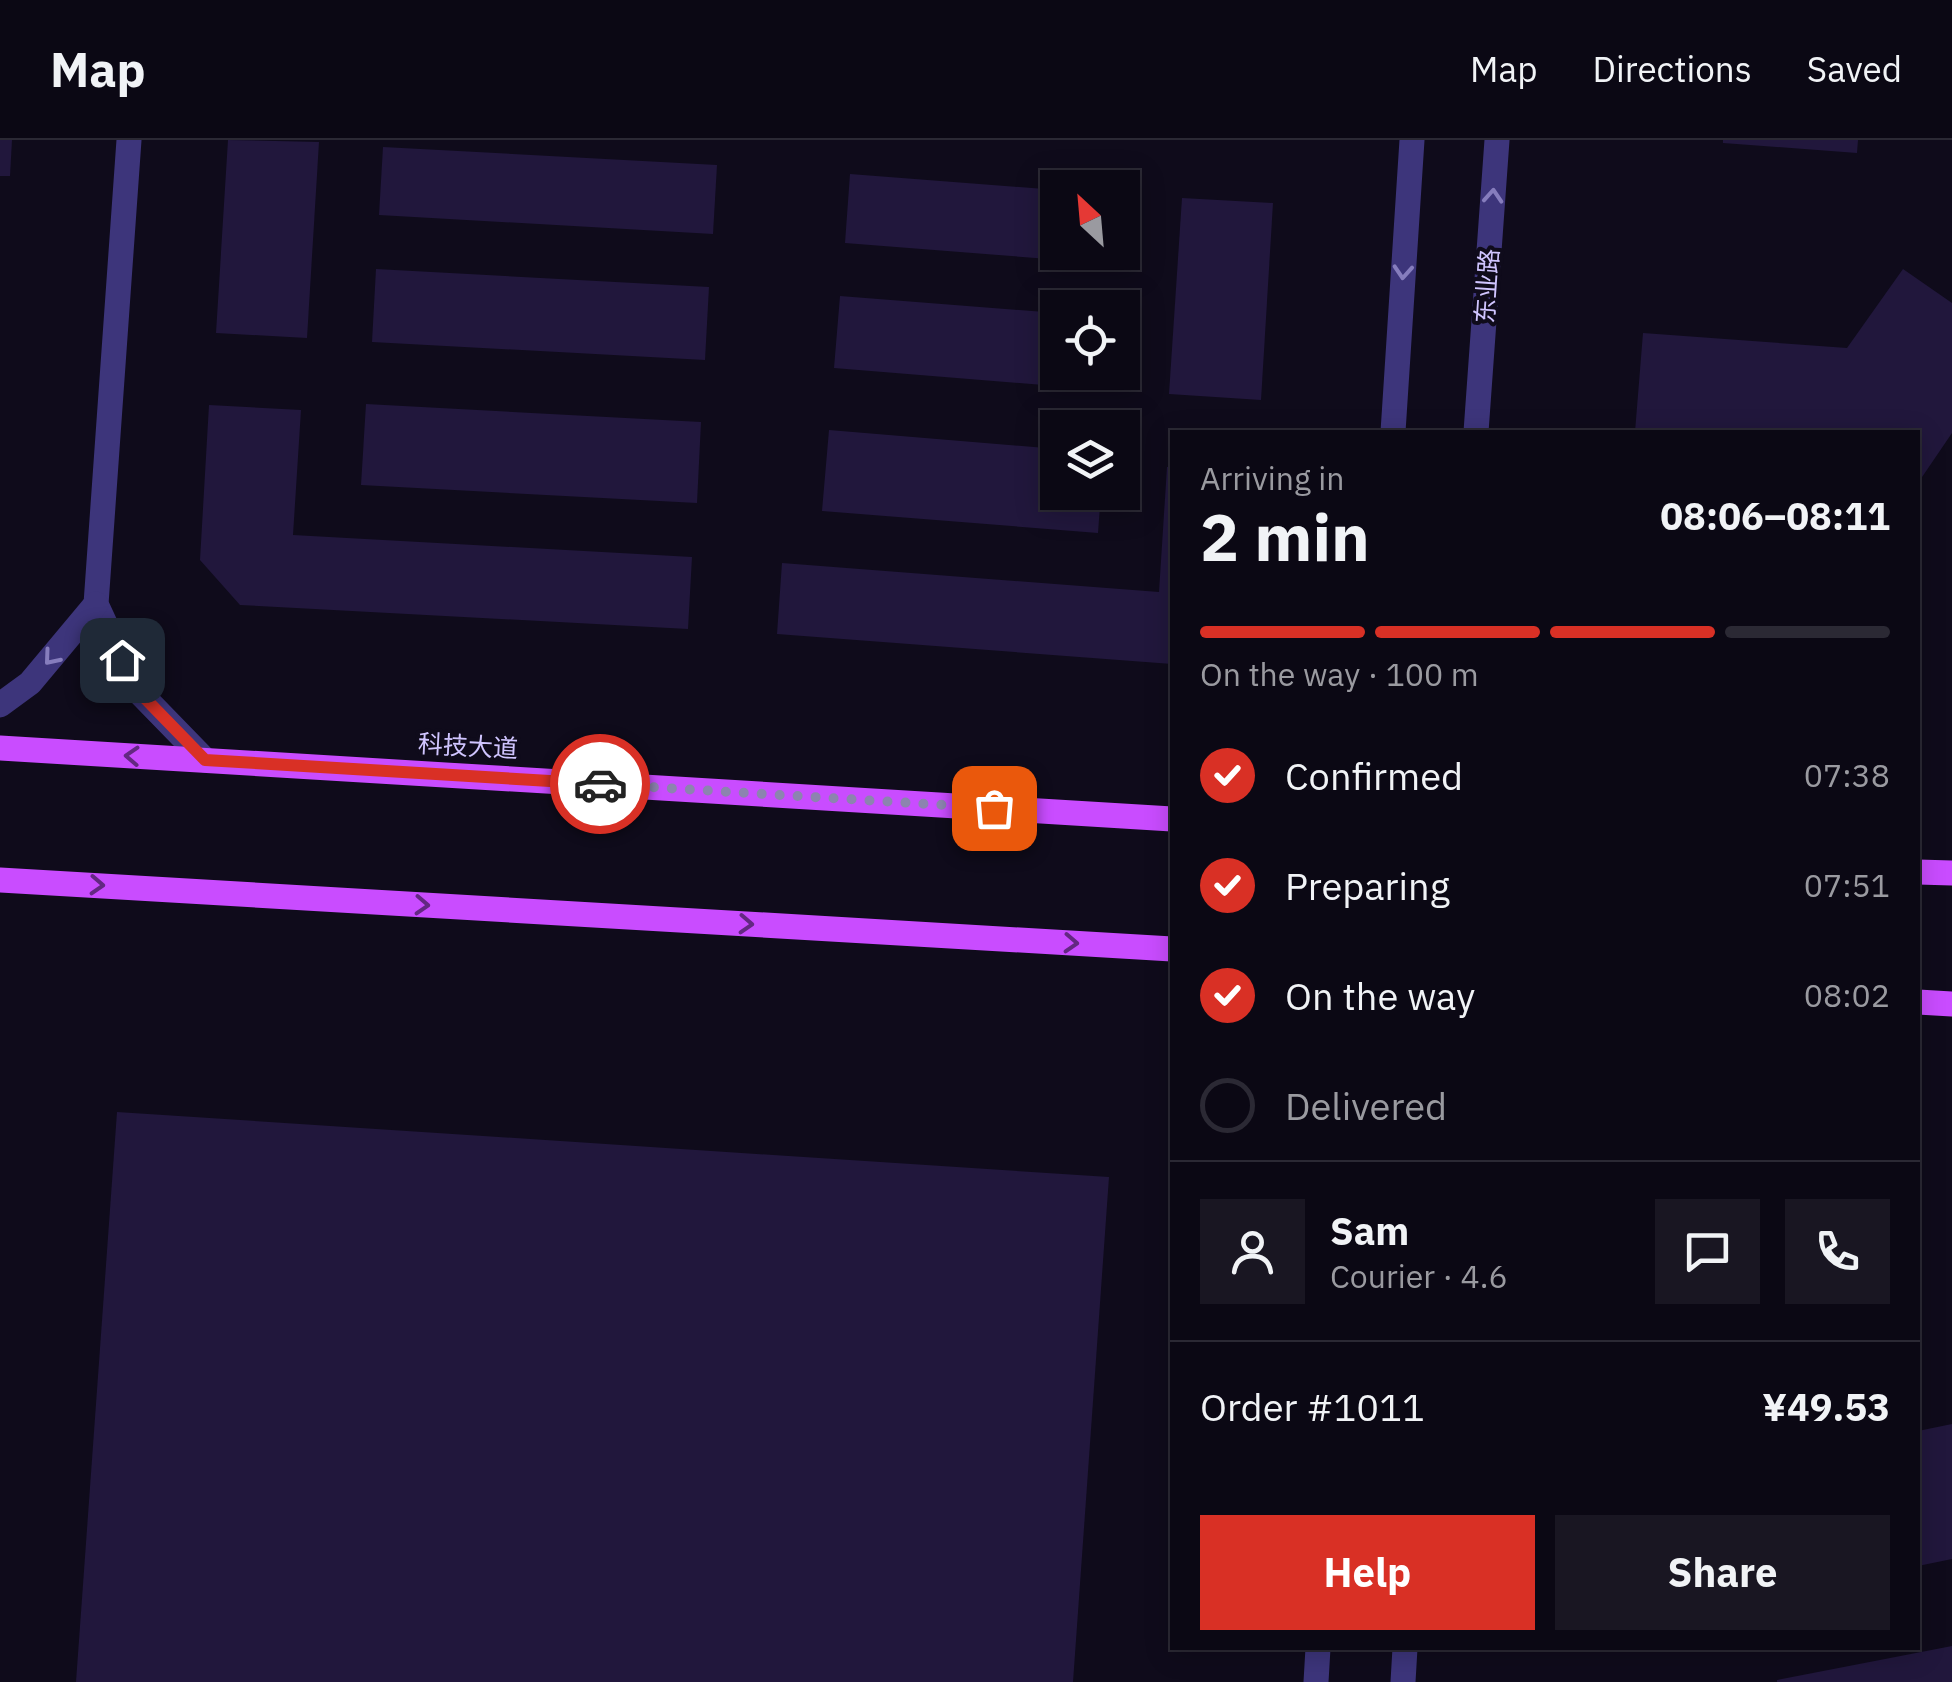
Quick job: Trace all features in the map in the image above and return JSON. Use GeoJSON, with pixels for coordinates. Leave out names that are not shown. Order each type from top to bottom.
{"type":"FeatureCollection","features":[{"type":"Feature","properties":{"kind":"main road","name":"科技大道"},"geometry":{"type":"LineString","coordinates":[[0,748],[1170,819]]}},
{"type":"Feature","properties":{"kind":"main road"},"geometry":{"type":"LineString","coordinates":[[1073,812],[1123,812],[1170,801]]}},
{"type":"Feature","properties":{"kind":"main road"},"geometry":{"type":"LineString","coordinates":[[1920,872],[1952,874]]}},
{"type":"Feature","properties":{"kind":"main road"},"geometry":{"type":"LineString","coordinates":[[0,880],[1142,947],[1170,953]]}},
{"type":"Feature","properties":{"kind":"main road"},"geometry":{"type":"LineString","coordinates":[[1920,1002],[1952,1004]]}},
{"type":"Feature","properties":{"kind":"street"},"geometry":{"type":"LineString","coordinates":[[129,140],[96,604],[135,688],[205,760]]}},
{"type":"Feature","properties":{"kind":"street"},"geometry":{"type":"LineString","coordinates":[[1393,430],[1412,140]]}},
{"type":"Feature","properties":{"kind":"street","name":"东业路"},"geometry":{"type":"LineString","coordinates":[[1476,430],[1497,140]]}},
{"type":"Feature","properties":{"kind":"street"},"geometry":{"type":"LineString","coordinates":[[0,706],[30,683],[96,604]]}},
{"type":"Feature","properties":{"kind":"street"},"geometry":{"type":"LineString","coordinates":[[1316,1682],[1318,1650]]}},
{"type":"Feature","properties":{"kind":"street"},"geometry":{"type":"LineString","coordinates":[[1403,1682],[1405,1650]]}},
{"type":"Feature","properties":{"kind":"building"},"geometry":{"type":"Polygon","coordinates":[[[0,140],[12,140],[10,176],[0,176],[0,140]]]}},
{"type":"Feature","properties":{"kind":"building"},"geometry":{"type":"Polygon","coordinates":[[[228,140],[319,142],[307,338],[216,333],[228,140]]]}},
{"type":"Feature","properties":{"kind":"building"},"geometry":{"type":"Polygon","coordinates":[[[1723,140],[1858,140],[1857,153],[1723,140]]]}},
{"type":"Feature","properties":{"kind":"building"},"geometry":{"type":"Polygon","coordinates":[[[383,147],[717,165],[713,234],[379,215],[383,147]]]}},
{"type":"Feature","properties":{"kind":"building"},"geometry":{"type":"Polygon","coordinates":[[[850,174],[1040,189],[1040,258],[845,243],[850,174]]]}},
{"type":"Feature","properties":{"kind":"building"},"geometry":{"type":"Polygon","coordinates":[[[1182,198],[1273,203],[1261,400],[1169,394],[1182,198]]]}},
{"type":"Feature","properties":{"kind":"building"},"geometry":{"type":"Polygon","coordinates":[[[376,269],[709,287],[705,360],[372,342],[376,269]]]}},
{"type":"Feature","properties":{"kind":"building"},"geometry":{"type":"Polygon","coordinates":[[[1903,269],[1952,303],[1952,433],[1920,480],[1920,430],[1635,430],[1643,333],[1847,348],[1903,269]]]}},
{"type":"Feature","properties":{"kind":"building"},"geometry":{"type":"Polygon","coordinates":[[[840,296],[1040,312],[1040,385],[834,368],[840,296]]]}},
{"type":"Feature","properties":{"kind":"building"},"geometry":{"type":"Polygon","coordinates":[[[366,404],[701,422],[697,503],[361,485],[366,404]]]}},
{"type":"Feature","properties":{"kind":"building"},"geometry":{"type":"Polygon","coordinates":[[[209,405],[301,410],[293,535],[692,557],[688,629],[240,605],[200,560],[209,405]]]}},
{"type":"Feature","properties":{"kind":"building"},"geometry":{"type":"Polygon","coordinates":[[[829,430],[1040,448],[1040,510],[1100,510],[1098,533],[822,511],[829,430]]]}},
{"type":"Feature","properties":{"kind":"building"},"geometry":{"type":"Polygon","coordinates":[[[1170,467],[1170,664],[777,634],[782,563],[1159,592],[1170,467]]]}},
{"type":"Feature","properties":{"kind":"building"},"geometry":{"type":"Polygon","coordinates":[[[117,1112],[1109,1177],[1073,1682],[76,1682],[117,1112]]]}},
{"type":"Feature","properties":{"kind":"building"},"geometry":{"type":"Polygon","coordinates":[[[1952,1424],[1952,1559],[1920,1566],[1920,1431],[1952,1424]]]}},
{"type":"Feature","properties":{"kind":"building"},"geometry":{"type":"Polygon","coordinates":[[[1952,1646],[1952,1682],[1777,1682],[1777,1680],[1952,1646]]]}},
{"type":"Feature","properties":{"kind":"way so far"},"geometry":{"type":"LineString","coordinates":[[600,784],[994,808]]}},
{"type":"Feature","properties":{"kind":"route"},"geometry":{"type":"LineString","coordinates":[[122,660],[135,688],[205,760],[600,784]]}}]}
